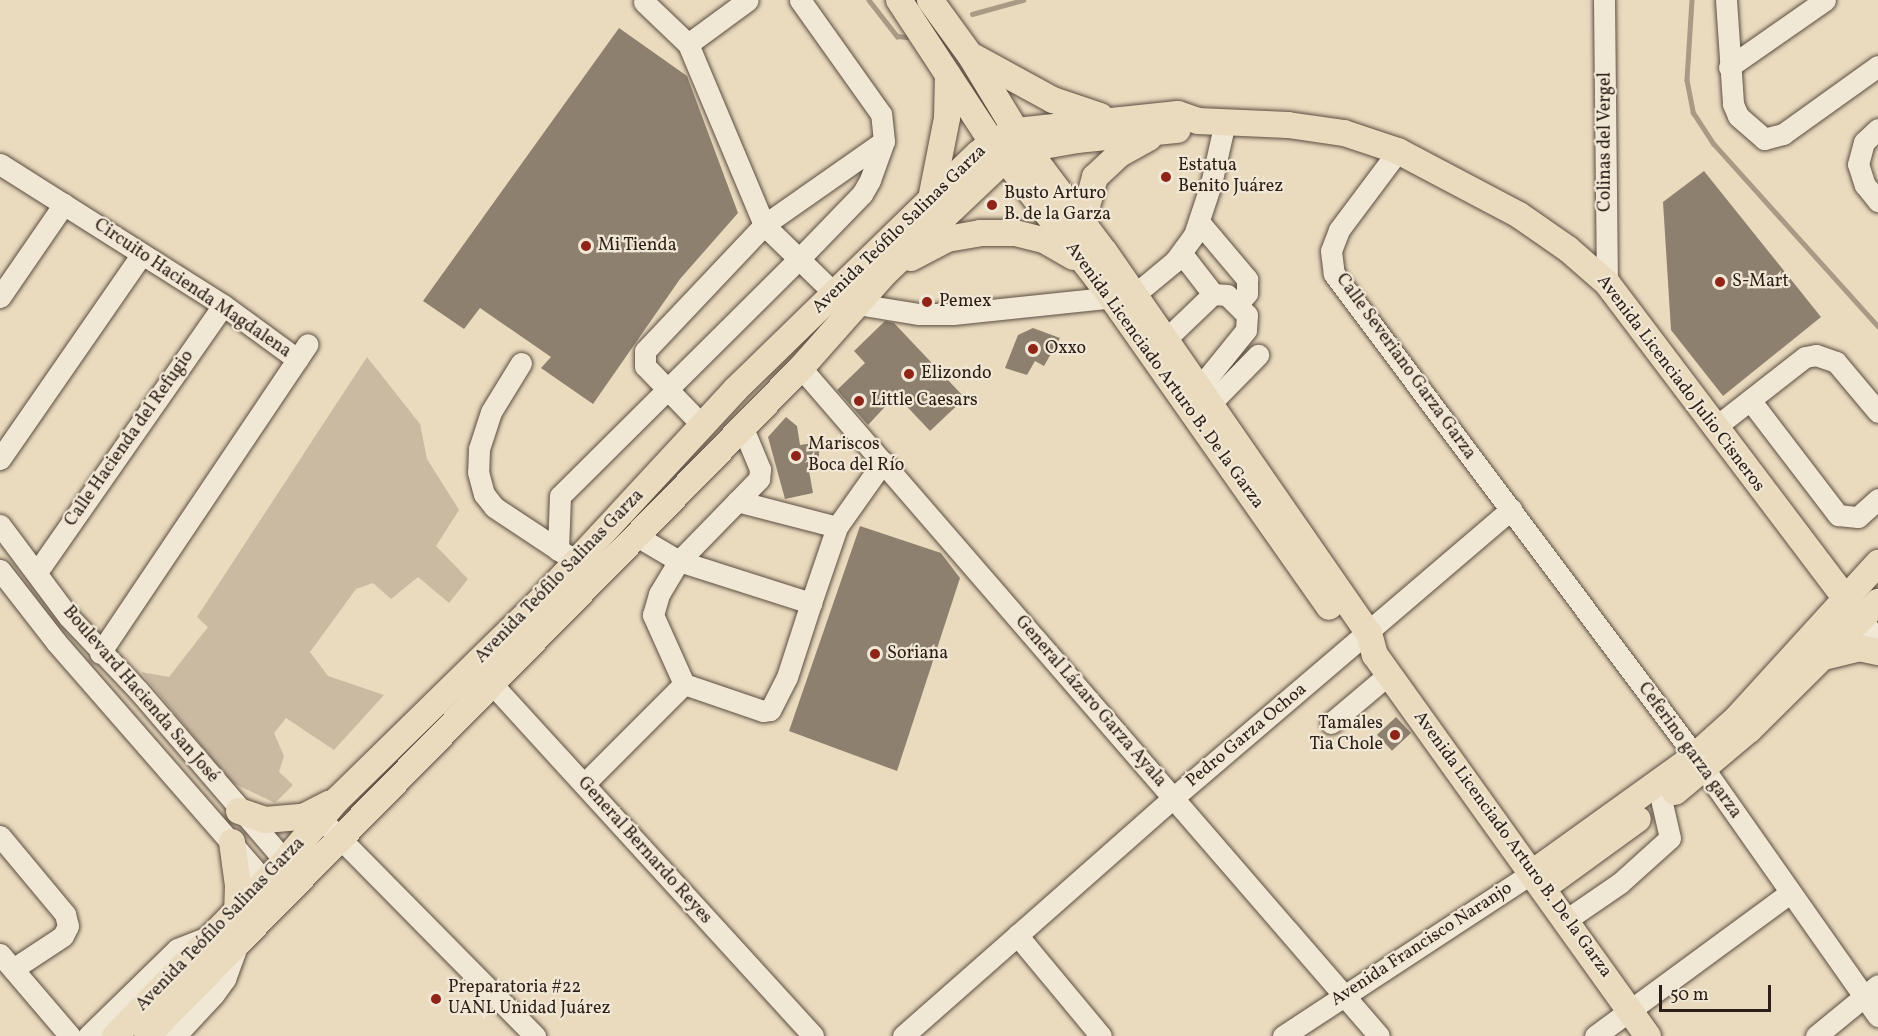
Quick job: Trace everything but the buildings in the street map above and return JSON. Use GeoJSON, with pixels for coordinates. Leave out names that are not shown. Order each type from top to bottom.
{"type":"FeatureCollection","features":[{"type":"Feature","properties":{"kind":"main road","name":"Avenida Licenciado Arturo B. De la Garza"},"geometry":{"type":"LineString","coordinates":[[899,0],[948,75],[1082,224],[1122,295],[1372,652],[1648,1036]]}},
{"type":"Feature","properties":{"kind":"main road","name":"Avenida Licenciado Arturo B. De la Garza"},"geometry":{"type":"LineString","coordinates":[[933,1],[970,55],[1010,145],[1084,262],[1122,295],[1166,339],[1372,652]]}},
{"type":"Feature","properties":{"kind":"main road"},"geometry":{"type":"LineString","coordinates":[[970,55],[1053,100],[1109,119]]}},
{"type":"Feature","properties":{"kind":"main road"},"geometry":{"type":"LineString","coordinates":[[931,199],[947,118],[948,75]]}},
{"type":"Feature","properties":{"kind":"main road","name":"Avenida Licenciado Julio Cisneros"},"geometry":{"type":"LineString","coordinates":[[1010,145],[1109,119],[1178,114],[1198,121],[1344,133],[1398,151],[1520,215],[1568,249],[1607,283],[1845,599],[1870,610]]}},
{"type":"Feature","properties":{"kind":"main road","name":"Avenida Licenciado Julio Cisneros"},"geometry":{"type":"LineString","coordinates":[[1010,145],[1158,133],[1179,130],[1198,121]]}},
{"type":"Feature","properties":{"kind":"main road"},"geometry":{"type":"LineString","coordinates":[[1082,224],[1095,177],[1120,154],[1158,133]]}},
{"type":"Feature","properties":{"kind":"main road","name":"Avenida Teófilo Salinas Garza"},"geometry":{"type":"LineString","coordinates":[[115,1036],[197,969],[339,838],[483,674],[567,556],[931,199],[1010,145]]}},
{"type":"Feature","properties":{"kind":"main road","name":"Avenida Teófilo Salinas Garza"},"geometry":{"type":"LineString","coordinates":[[227,939],[237,910],[285,861],[337,800],[483,674],[635,535],[801,368],[885,273],[1010,145]]}},
{"type":"Feature","properties":{"kind":"main road"},"geometry":{"type":"LineString","coordinates":[[885,273],[947,239],[980,232],[1015,233],[1044,240],[1084,262]]}},
{"type":"Feature","properties":{"kind":"main road"},"geometry":{"type":"LineString","coordinates":[[735,390],[749,419]]}},
{"type":"Feature","properties":{"kind":"main road"},"geometry":{"type":"LineString","coordinates":[[1811,555],[1830,565],[1851,568],[1878,560]]}},
{"type":"Feature","properties":{"kind":"main road","name":"Avenida Francisco Naranjo"},"geometry":{"type":"LineString","coordinates":[[1538,880],[1662,802],[1762,694],[1878,560]]}},
{"type":"Feature","properties":{"kind":"main road","name":"Avenida Francisco Naranjo"},"geometry":{"type":"LineString","coordinates":[[1538,880],[1700,763],[1821,658],[1870,610]]}},
{"type":"Feature","properties":{"kind":"main road"},"geometry":{"type":"LineString","coordinates":[[1821,658],[1859,648],[1878,652]]}},
{"type":"Feature","properties":{"kind":"main road"},"geometry":{"type":"LineString","coordinates":[[239,811],[265,820],[303,817],[337,800]]}},
{"type":"Feature","properties":{"kind":"main road"},"geometry":{"type":"LineString","coordinates":[[232,842],[237,910]]}},
{"type":"Feature","properties":{"kind":"main road","name":"Avenida Teófilo Salinas Garza"},"geometry":{"type":"LineString","coordinates":[[147,1036],[197,969]]}},
{"type":"Feature","properties":{"kind":"street"},"geometry":{"type":"LineString","coordinates":[[688,44],[748,0]]}},
{"type":"Feature","properties":{"kind":"street"},"geometry":{"type":"LineString","coordinates":[[567,556],[560,496],[862,194],[884,141],[881,114],[800,0]]}},
{"type":"Feature","properties":{"kind":"street","name":"Colinas del Vergel"},"geometry":{"type":"LineString","coordinates":[[1604,0],[1607,283]]}},
{"type":"Feature","properties":{"kind":"street"},"geometry":{"type":"LineString","coordinates":[[1726,0],[1729,67],[1735,110],[1756,136],[1777,137],[1878,66]]}},
{"type":"Feature","properties":{"kind":"street"},"geometry":{"type":"LineString","coordinates":[[1729,67],[1824,0]]}},
{"type":"Feature","properties":{"kind":"street"},"geometry":{"type":"LineString","coordinates":[[644,2],[688,44],[764,225],[834,293]]}},
{"type":"Feature","properties":{"kind":"street"},"geometry":{"type":"LineString","coordinates":[[857,304],[919,314],[953,314],[1122,295],[1182,254],[1199,222],[1225,122]]}},
{"type":"Feature","properties":{"kind":"street"},"geometry":{"type":"LineString","coordinates":[[1878,129],[1864,142],[1858,164],[1864,185],[1878,201]]}},
{"type":"Feature","properties":{"kind":"street"},"geometry":{"type":"LineString","coordinates":[[702,425],[645,366],[645,351],[764,225],[884,141]]}},
{"type":"Feature","properties":{"kind":"street","name":"Calle Severiano Garza Garza"},"geometry":{"type":"LineString","coordinates":[[1398,151],[1338,230],[1331,251],[1334,274],[1495,489]]}},
{"type":"Feature","properties":{"kind":"street","name":"Circuito Hacienda Magdalena"},"geometry":{"type":"LineString","coordinates":[[0,164],[223,305],[302,352],[100,653]]}},
{"type":"Feature","properties":{"kind":"street"},"geometry":{"type":"LineString","coordinates":[[0,297],[64,204]]}},
{"type":"Feature","properties":{"kind":"street"},"geometry":{"type":"LineString","coordinates":[[1199,222],[1247,279],[1247,293],[1238,304]]}},
{"type":"Feature","properties":{"kind":"street"},"geometry":{"type":"LineString","coordinates":[[0,459],[142,254]]}},
{"type":"Feature","properties":{"kind":"street"},"geometry":{"type":"LineString","coordinates":[[1182,254],[1213,294]]}},
{"type":"Feature","properties":{"kind":"street"},"geometry":{"type":"LineString","coordinates":[[1166,339],[1213,294],[1227,295],[1247,315],[1246,330],[1205,396]]}},
{"type":"Feature","properties":{"kind":"street","name":"Calle Hacienda del Refugio"},"geometry":{"type":"LineString","coordinates":[[38,572],[223,305]]}},
{"type":"Feature","properties":{"kind":"street"},"geometry":{"type":"LineString","coordinates":[[1205,396],[1257,355]]}},
{"type":"Feature","properties":{"kind":"street"},"geometry":{"type":"LineString","coordinates":[[1714,428],[1805,357],[1815,355],[1836,362],[1878,412]]}},
{"type":"Feature","properties":{"kind":"street"},"geometry":{"type":"LineString","coordinates":[[521,363],[491,412],[479,449],[478,472],[484,495],[494,507],[567,556]]}},
{"type":"Feature","properties":{"kind":"street","name":"General Lázaro Garza Ayala"},"geometry":{"type":"LineString","coordinates":[[801,368],[1379,1036]]}},
{"type":"Feature","properties":{"kind":"street"},"geometry":{"type":"LineString","coordinates":[[1750,400],[1838,515],[1858,517],[1878,499]]}},
{"type":"Feature","properties":{"kind":"street"},"geometry":{"type":"LineString","coordinates":[[749,419],[760,474],[679,561],[659,594],[653,615],[684,684],[763,711],[770,710],[787,678],[837,527],[883,462]]}},
{"type":"Feature","properties":{"kind":"street","name":"Ceferino garza garza"},"geometry":{"type":"LineString","coordinates":[[1495,489],[1700,763],[1790,893],[1871,991],[1878,1016]]}},
{"type":"Feature","properties":{"kind":"street"},"geometry":{"type":"LineString","coordinates":[[737,501],[837,527]]}},
{"type":"Feature","properties":{"kind":"street","name":"Pedro Garza Ochoa"},"geometry":{"type":"LineString","coordinates":[[903,1036],[1173,798],[1372,652],[1511,509]]}},
{"type":"Feature","properties":{"kind":"street","name":"Boulevard Hacienda San José"},"geometry":{"type":"LineString","coordinates":[[0,525],[100,653],[138,690],[239,811],[285,861]]}},
{"type":"Feature","properties":{"kind":"street"},"geometry":{"type":"LineString","coordinates":[[635,535],[679,561],[811,603]]}},
{"type":"Feature","properties":{"kind":"street","name":"Boulevard Hacienda San José"},"geometry":{"type":"LineString","coordinates":[[4,578],[96,690],[265,882]]}},
{"type":"Feature","properties":{"kind":"street","name":"Avenida Licenciado Julio Cisneros"},"geometry":{"type":"LineString","coordinates":[[1870,610],[1878,640]]}},
{"type":"Feature","properties":{"kind":"street"},"geometry":{"type":"LineString","coordinates":[[1331,723],[1372,652]]}},
{"type":"Feature","properties":{"kind":"street"},"geometry":{"type":"LineString","coordinates":[[96,690],[105,677],[120,671]]}},
{"type":"Feature","properties":{"kind":"street","name":"General Bernardo Reyes"},"geometry":{"type":"LineString","coordinates":[[483,674],[813,1036]]}},
{"type":"Feature","properties":{"kind":"street"},"geometry":{"type":"LineString","coordinates":[[584,784],[684,684]]}},
{"type":"Feature","properties":{"kind":"street"},"geometry":{"type":"LineString","coordinates":[[117,712],[131,702],[138,690]]}},
{"type":"Feature","properties":{"kind":"street"},"geometry":{"type":"LineString","coordinates":[[1566,920],[1620,884],[1670,838],[1662,802]]}},
{"type":"Feature","properties":{"kind":"street"},"geometry":{"type":"LineString","coordinates":[[321,819],[535,1036]]}},
{"type":"Feature","properties":{"kind":"street"},"geometry":{"type":"LineString","coordinates":[[0,836],[65,914],[68,926],[63,936],[7,961],[70,1036]]}},
{"type":"Feature","properties":{"kind":"street","name":"Avenida Francisco Naranjo"},"geometry":{"type":"LineString","coordinates":[[1283,1036],[1538,880]]}},
{"type":"Feature","properties":{"kind":"street"},"geometry":{"type":"LineString","coordinates":[[1595,1036],[1790,893]]}},
{"type":"Feature","properties":{"kind":"street"},"geometry":{"type":"LineString","coordinates":[[1017,935],[1101,1036]]}},
{"type":"Feature","properties":{"kind":"street"},"geometry":{"type":"LineString","coordinates":[[88,1036],[177,949],[227,939],[225,979],[182,1034]]}},
{"type":"Feature","properties":{"kind":"street"},"geometry":{"type":"LineString","coordinates":[[1827,1032],[1871,991]]}},
{"type":"Feature","properties":{"kind":"shaded area"},"geometry":{"type":"Polygon","coordinates":[[[367,357],[420,424],[427,459],[459,510],[436,546],[468,579],[449,603],[418,577],[391,599],[373,583],[356,589],[310,652],[328,676],[384,695],[334,750],[286,718],[274,733],[284,756],[279,772],[293,785],[275,803],[231,782],[141,672],[169,677],[208,627],[197,617],[367,357]]]}},
{"type":"Feature","properties":{"kind":"waterway"},"geometry":{"type":"LineString","coordinates":[[869,0],[897,36],[907,37]]}},
{"type":"Feature","properties":{"kind":"waterway"},"geometry":{"type":"LineString","coordinates":[[972,14],[1023,0]]}},
{"type":"Feature","properties":{"kind":"waterway"},"geometry":{"type":"LineString","coordinates":[[1692,0],[1687,80],[1693,112],[1714,144],[1878,326]]}},
{"type":"Feature","properties":{"kind":"place","name":"Estatua Benito Juárez"},"geometry":{"type":"Point","coordinates":[1166,177]}},
{"type":"Feature","properties":{"kind":"place","name":"Busto Arturo B. de la Garza"},"geometry":{"type":"Point","coordinates":[992,205]}},
{"type":"Feature","properties":{"kind":"place","name":"Mi Tienda"},"geometry":{"type":"Point","coordinates":[586,246]}},
{"type":"Feature","properties":{"kind":"place","name":"S-Mart"},"geometry":{"type":"Point","coordinates":[1720,282]}},
{"type":"Feature","properties":{"kind":"place","name":"Pemex"},"geometry":{"type":"Point","coordinates":[927,302]}},
{"type":"Feature","properties":{"kind":"place","name":"Oxxo"},"geometry":{"type":"Point","coordinates":[1033,349]}},
{"type":"Feature","properties":{"kind":"place","name":"Elizondo"},"geometry":{"type":"Point","coordinates":[909,374]}},
{"type":"Feature","properties":{"kind":"place","name":"Little Caesars"},"geometry":{"type":"Point","coordinates":[859,401]}},
{"type":"Feature","properties":{"kind":"place","name":"Mariscos Boca del Río"},"geometry":{"type":"Point","coordinates":[796,456]}},
{"type":"Feature","properties":{"kind":"place","name":"Soriana"},"geometry":{"type":"Point","coordinates":[875,654]}},
{"type":"Feature","properties":{"kind":"place","name":"Tamales Tia Chole"},"geometry":{"type":"Point","coordinates":[1395,735]}},
{"type":"Feature","properties":{"kind":"place","name":"Preparatoria #22 UANL Unidad Juárez"},"geometry":{"type":"Point","coordinates":[436,999]}}]}
